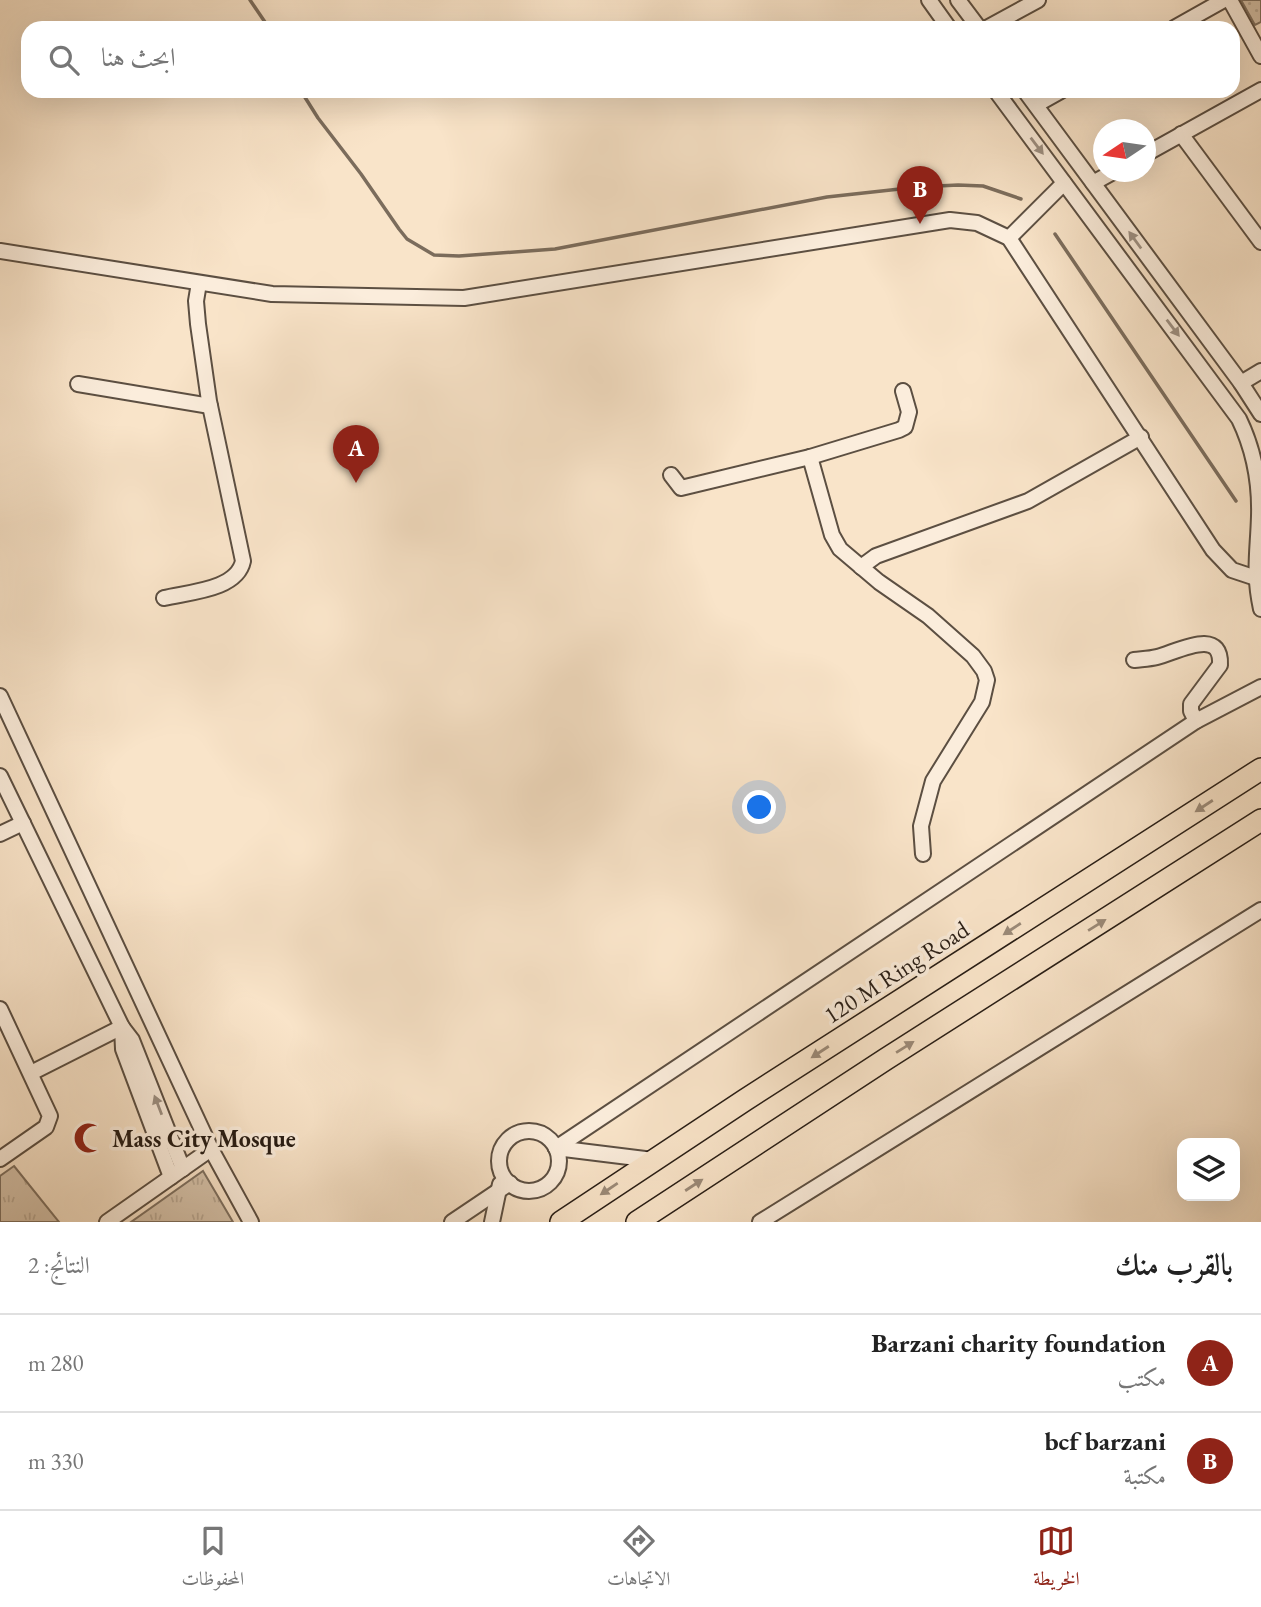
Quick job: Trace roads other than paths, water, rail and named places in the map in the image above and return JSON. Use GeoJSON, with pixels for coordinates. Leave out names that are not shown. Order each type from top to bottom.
{"type":"FeatureCollection","features":[{"type":"Feature","properties":{"kind":"highway","name":"120 M Ring Road"},"geometry":{"type":"LineString","coordinates":[[561,1222],[1261,769]]}},
{"type":"Feature","properties":{"kind":"highway"},"geometry":{"type":"LineString","coordinates":[[637,1222],[886,1059],[1261,820]]}},
{"type":"Feature","properties":{"kind":"street"},"geometry":{"type":"LineString","coordinates":[[929,0],[944,21]]}},
{"type":"Feature","properties":{"kind":"street"},"geometry":{"type":"LineString","coordinates":[[958,0],[974,21]]}},
{"type":"Feature","properties":{"kind":"street"},"geometry":{"type":"LineString","coordinates":[[1000,21],[1038,0]]}},
{"type":"Feature","properties":{"kind":"street"},"geometry":{"type":"LineString","coordinates":[[1186,21],[1224,0]]}},
{"type":"Feature","properties":{"kind":"street"},"geometry":{"type":"LineString","coordinates":[[1230,0],[1255,33],[1261,56]]}},
{"type":"Feature","properties":{"kind":"street"},"geometry":{"type":"LineString","coordinates":[[1156,148],[1261,90]]}},
{"type":"Feature","properties":{"kind":"street"},"geometry":{"type":"LineString","coordinates":[[1001,98],[1231,407],[1242,426],[1255,460],[1258,481],[1256,578],[1261,609]]}},
{"type":"Feature","properties":{"kind":"street"},"geometry":{"type":"LineString","coordinates":[[1030,98],[1241,383],[1261,414]]}},
{"type":"Feature","properties":{"kind":"street"},"geometry":{"type":"LineString","coordinates":[[1036,105],[1048,98]]}},
{"type":"Feature","properties":{"kind":"street"},"geometry":{"type":"LineString","coordinates":[[1181,134],[1261,242]]}},
{"type":"Feature","properties":{"kind":"street"},"geometry":{"type":"LineString","coordinates":[[1009,237],[1064,183]]}},
{"type":"Feature","properties":{"kind":"street"},"geometry":{"type":"LineString","coordinates":[[0,251],[272,294],[464,298],[950,220],[977,223],[1009,237],[1213,550],[1232,570],[1256,578]]}},
{"type":"Feature","properties":{"kind":"street"},"geometry":{"type":"LineString","coordinates":[[164,598],[212,587],[235,577],[241,569],[242,551],[210,406],[198,324],[196,301],[199,283]]}},
{"type":"Feature","properties":{"kind":"street"},"geometry":{"type":"LineString","coordinates":[[1241,383],[1261,371]]}},
{"type":"Feature","properties":{"kind":"street"},"geometry":{"type":"LineString","coordinates":[[79,384],[210,406]]}},
{"type":"Feature","properties":{"kind":"street"},"geometry":{"type":"LineString","coordinates":[[671,475],[681,488],[810,457],[905,427],[909,412],[903,391]]}},
{"type":"Feature","properties":{"kind":"street"},"geometry":{"type":"LineString","coordinates":[[861,567],[876,556],[1028,501],[1141,438]]}},
{"type":"Feature","properties":{"kind":"street"},"geometry":{"type":"LineString","coordinates":[[810,457],[832,535],[841,549],[879,582],[928,615],[973,656],[987,680],[982,702],[933,781],[921,827],[923,854]]}},
{"type":"Feature","properties":{"kind":"street"},"geometry":{"type":"LineString","coordinates":[[1134,660],[1158,657],[1205,643],[1213,645],[1218,651],[1220,666],[1191,704],[1196,722]]}},
{"type":"Feature","properties":{"kind":"street"},"geometry":{"type":"LineString","coordinates":[[556,1148],[1196,722],[1261,687]]}},
{"type":"Feature","properties":{"kind":"street"},"geometry":{"type":"LineString","coordinates":[[0,696],[211,1149],[251,1222]]}},
{"type":"Feature","properties":{"kind":"street"},"geometry":{"type":"LineString","coordinates":[[0,776],[122,1027],[122,1044],[177,1173]]}},
{"type":"Feature","properties":{"kind":"street"},"geometry":{"type":"LineString","coordinates":[[0,834],[23,823]]}},
{"type":"Feature","properties":{"kind":"street"},"geometry":{"type":"LineString","coordinates":[[760,1222],[1261,910]]}},
{"type":"Feature","properties":{"kind":"street"},"geometry":{"type":"LineString","coordinates":[[0,1009],[6,1040],[31,1073],[50,1112],[46,1127],[0,1159]]}},
{"type":"Feature","properties":{"kind":"street"},"geometry":{"type":"LineString","coordinates":[[31,1073],[122,1027]]}},
{"type":"Feature","properties":{"kind":"street"},"geometry":{"type":"LineString","coordinates":[[492,1222],[503,1182],[500,1152],[504,1143],[512,1135],[532,1130],[542,1133],[550,1140],[556,1148],[558,1167],[549,1183],[532,1191],[503,1182]]}},
{"type":"Feature","properties":{"kind":"street"},"geometry":{"type":"LineString","coordinates":[[556,1148],[653,1160]]}},
{"type":"Feature","properties":{"kind":"street"},"geometry":{"type":"LineString","coordinates":[[107,1222],[211,1149]]}},
{"type":"Feature","properties":{"kind":"street"},"geometry":{"type":"LineString","coordinates":[[452,1222],[503,1182]]}},
{"type":"Feature","properties":{"kind":"waterway"},"geometry":{"type":"LineString","coordinates":[[250,0],[264,21]]}},
{"type":"Feature","properties":{"kind":"waterway"},"geometry":{"type":"LineString","coordinates":[[305,98],[407,239],[434,255],[459,256],[555,249],[827,197],[918,187],[983,186],[1021,199]]}},
{"type":"Feature","properties":{"kind":"waterway"},"geometry":{"type":"LineString","coordinates":[[1055,234],[1236,501]]}},
{"type":"Feature","properties":{"kind":"place","name":"bcf barzani"},"geometry":{"type":"Point","coordinates":[920,224]}},
{"type":"Feature","properties":{"kind":"place","name":"Barzani charity foundation"},"geometry":{"type":"Point","coordinates":[356,483]}},
{"type":"Feature","properties":{"kind":"place","name":"Mass City Mosque"},"geometry":{"type":"Point","coordinates":[89,1138]}}]}
